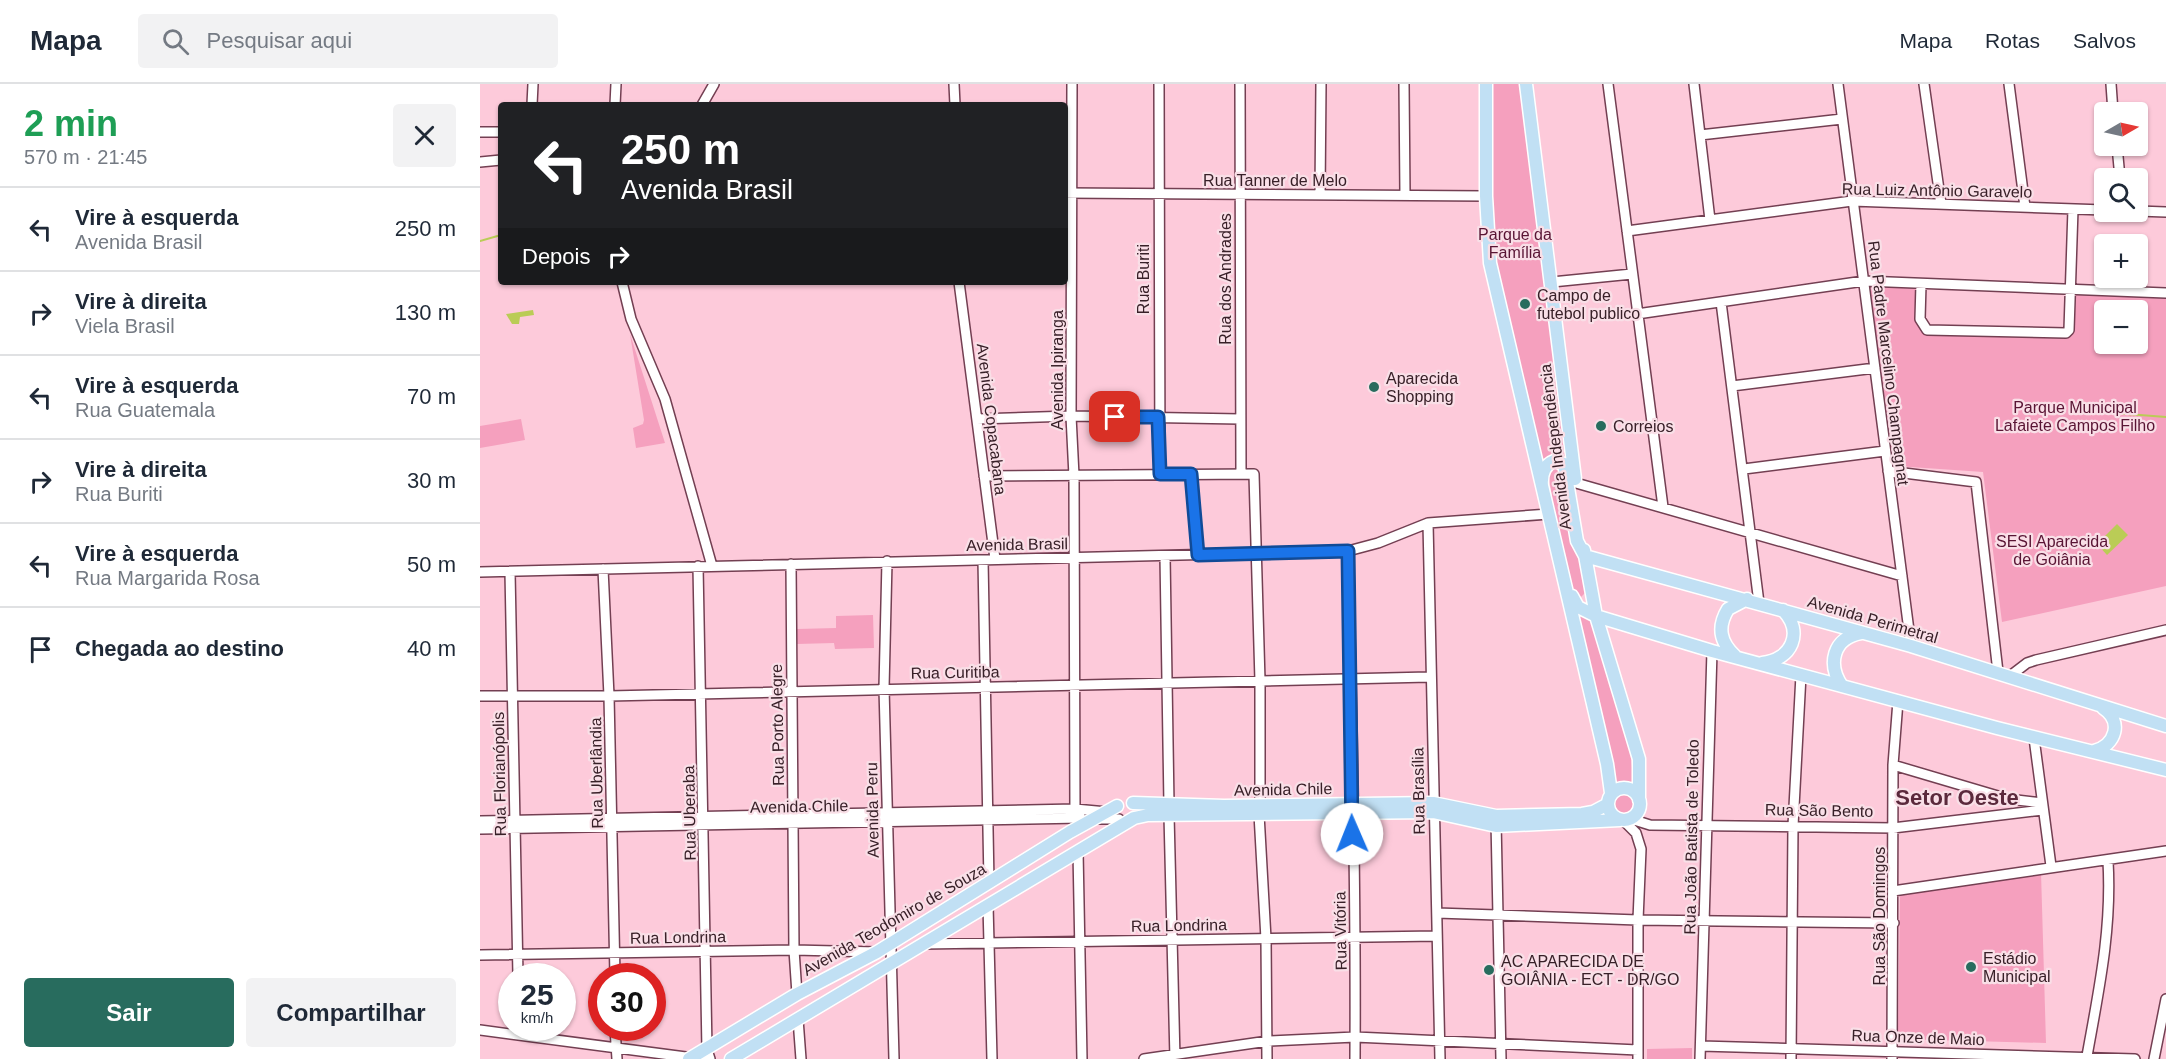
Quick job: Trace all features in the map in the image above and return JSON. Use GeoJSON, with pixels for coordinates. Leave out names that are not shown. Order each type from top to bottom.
{"type":"FeatureCollection","features":[{"type":"Feature","properties":{"kind":"main road","name":"Avenida Independência"},"geometry":{"type":"LineString","coordinates":[[1486,84],[1487,237],[1492,274],[1607,764],[1609,798]]}},
{"type":"Feature","properties":{"kind":"main road","name":"Avenida Independência"},"geometry":{"type":"LineString","coordinates":[[1526,84],[1591,595],[1639,759],[1640,800]]}},
{"type":"Feature","properties":{"kind":"main road"},"geometry":{"type":"LineString","coordinates":[[1542,486],[1542,477],[1548,465],[1554,461],[1564,464],[1577,541],[1585,556]]}},
{"type":"Feature","properties":{"kind":"main road"},"geometry":{"type":"LineString","coordinates":[[1555,544],[1563,559],[1572,595],[1578,607],[1596,616],[1712,651],[2034,738],[2163,769]]}},
{"type":"Feature","properties":{"kind":"main road","name":"Avenida Perimetral"},"geometry":{"type":"LineString","coordinates":[[1585,556],[1911,646],[2166,726]]}},
{"type":"Feature","properties":{"kind":"main road"},"geometry":{"type":"LineString","coordinates":[[1572,595],[1579,601],[1591,595]]}},
{"type":"Feature","properties":{"kind":"main road"},"geometry":{"type":"LineString","coordinates":[[1735,656],[1722,640],[1723,618],[1737,602],[1753,601]]}},
{"type":"Feature","properties":{"kind":"main road"},"geometry":{"type":"LineString","coordinates":[[1761,663],[1781,659],[1791,647],[1794,631],[1788,616],[1782,610]]}},
{"type":"Feature","properties":{"kind":"main road"},"geometry":{"type":"LineString","coordinates":[[1842,686],[1834,670],[1835,652],[1842,642],[1852,635],[1863,633]]}},
{"type":"Feature","properties":{"kind":"main road"},"geometry":{"type":"LineString","coordinates":[[2094,751],[2108,745],[2115,732],[2113,717],[2102,707]]}},
{"type":"Feature","properties":{"kind":"main road"},"geometry":{"type":"LineString","coordinates":[[1618,788],[1629,788],[1640,800],[1638,811],[1625,819],[1610,812],[1609,798],[1618,788]]}},
{"type":"Feature","properties":{"kind":"main road","name":"Rua São Bento"},"geometry":{"type":"LineString","coordinates":[[1496,821],[1593,812],[1609,798]]}},
{"type":"Feature","properties":{"kind":"main road","name":"Avenida Chile"},"geometry":{"type":"LineString","coordinates":[[1169,810],[1122,801],[1121,815],[1169,810],[1433,808]]}},
{"type":"Feature","properties":{"kind":"main road","name":"Rua São Bento"},"geometry":{"type":"LineString","coordinates":[[1433,808],[1496,821],[1625,819]]}},
{"type":"Feature","properties":{"kind":"main road"},"geometry":{"type":"LineString","coordinates":[[731,1059],[1078,851],[1121,815]]}},
{"type":"Feature","properties":{"kind":"main road","name":"Avenida Teodomiro de Souza"},"geometry":{"type":"LineString","coordinates":[[699,1057],[797,994],[877,952],[1094,819],[1121,815]]}},
{"type":"Feature","properties":{"kind":"street"},"geometry":{"type":"LineString","coordinates":[[532,102],[533,84]]}},
{"type":"Feature","properties":{"kind":"street"},"geometry":{"type":"LineString","coordinates":[[615,102],[616,84]]}},
{"type":"Feature","properties":{"kind":"street"},"geometry":{"type":"LineString","coordinates":[[704,102],[714,84]]}},
{"type":"Feature","properties":{"kind":"street"},"geometry":{"type":"LineString","coordinates":[[954,84],[955,102]]}},
{"type":"Feature","properties":{"kind":"street","name":"Avenida Ipiranga"},"geometry":{"type":"LineString","coordinates":[[1072,84],[1069,194],[1071,417],[1074,476],[1075,814]]}},
{"type":"Feature","properties":{"kind":"street","name":"Rua Buriti"},"geometry":{"type":"LineString","coordinates":[[1159,84],[1158,417],[1160,474]]}},
{"type":"Feature","properties":{"kind":"street","name":"Rua dos Andrades"},"geometry":{"type":"LineString","coordinates":[[1240,84],[1241,474]]}},
{"type":"Feature","properties":{"kind":"street"},"geometry":{"type":"LineString","coordinates":[[1320,84],[1320,195]]}},
{"type":"Feature","properties":{"kind":"street"},"geometry":{"type":"LineString","coordinates":[[1404,84],[1405,195]]}},
{"type":"Feature","properties":{"kind":"street"},"geometry":{"type":"LineString","coordinates":[[1608,84],[1663,507]]}},
{"type":"Feature","properties":{"kind":"street"},"geometry":{"type":"LineString","coordinates":[[1694,84],[1710,220]]}},
{"type":"Feature","properties":{"kind":"street","name":"Rua Padre Marcelino Champagnat"},"geometry":{"type":"LineString","coordinates":[[1838,84],[1911,646]]}},
{"type":"Feature","properties":{"kind":"street"},"geometry":{"type":"LineString","coordinates":[[1924,84],[1941,204]]}},
{"type":"Feature","properties":{"kind":"street"},"geometry":{"type":"LineString","coordinates":[[2008,84],[2025,207]]}},
{"type":"Feature","properties":{"kind":"street"},"geometry":{"type":"LineString","coordinates":[[2110,84],[2112,102]]}},
{"type":"Feature","properties":{"kind":"street"},"geometry":{"type":"LineString","coordinates":[[1700,135],[1842,119]]}},
{"type":"Feature","properties":{"kind":"street"},"geometry":{"type":"LineString","coordinates":[[480,132],[498,132]]}},
{"type":"Feature","properties":{"kind":"street"},"geometry":{"type":"LineString","coordinates":[[480,162],[498,160]]}},
{"type":"Feature","properties":{"kind":"street","name":"Rua Tanner de Melo"},"geometry":{"type":"LineString","coordinates":[[1069,194],[1486,196]]}},
{"type":"Feature","properties":{"kind":"street","name":"Rua Luiz Antônio Garavelo"},"geometry":{"type":"LineString","coordinates":[[1627,231],[1852,201],[2094,210]]}},
{"type":"Feature","properties":{"kind":"street"},"geometry":{"type":"LineString","coordinates":[[1921,284],[1920,320],[1927,330],[2066,333],[2069,330],[2072,290],[2073,209]]}},
{"type":"Feature","properties":{"kind":"street"},"geometry":{"type":"LineString","coordinates":[[2148,211],[2166,212]]}},
{"type":"Feature","properties":{"kind":"street"},"geometry":{"type":"LineString","coordinates":[[1552,282],[1632,274]]}},
{"type":"Feature","properties":{"kind":"street"},"geometry":{"type":"LineString","coordinates":[[1637,314],[1864,281],[2166,293]]}},
{"type":"Feature","properties":{"kind":"street"},"geometry":{"type":"LineString","coordinates":[[623,285],[632,319],[665,399],[712,566]]}},
{"type":"Feature","properties":{"kind":"street","name":"Avenida Copacabana"},"geometry":{"type":"LineString","coordinates":[[959,285],[995,559]]}},
{"type":"Feature","properties":{"kind":"street"},"geometry":{"type":"LineString","coordinates":[[1721,302],[1751,532],[1753,601]]}},
{"type":"Feature","properties":{"kind":"street"},"geometry":{"type":"LineString","coordinates":[[1732,386],[1875,368]]}},
{"type":"Feature","properties":{"kind":"street"},"geometry":{"type":"LineString","coordinates":[[977,419],[1071,417],[1240,419]]}},
{"type":"Feature","properties":{"kind":"street"},"geometry":{"type":"LineString","coordinates":[[1744,469],[1885,451]]}},
{"type":"Feature","properties":{"kind":"street"},"geometry":{"type":"LineString","coordinates":[[1888,471],[1976,482],[2004,674],[2036,660],[2166,630]]}},
{"type":"Feature","properties":{"kind":"street"},"geometry":{"type":"LineString","coordinates":[[1191,474],[1198,555]]}},
{"type":"Feature","properties":{"kind":"street"},"geometry":{"type":"LineString","coordinates":[[984,476],[1254,474],[1260,681],[1259,810],[1266,939],[1267,1059]]}},
{"type":"Feature","properties":{"kind":"street"},"geometry":{"type":"LineString","coordinates":[[1576,483],[1902,576]]}},
{"type":"Feature","properties":{"kind":"street","name":"Avenida Brasil"},"geometry":{"type":"LineString","coordinates":[[480,572],[1348,551],[1378,543],[1428,523],[1549,514]]}},
{"type":"Feature","properties":{"kind":"street","name":"Rua Brasília"},"geometry":{"type":"LineString","coordinates":[[1428,523],[1440,1059]]}},
{"type":"Feature","properties":{"kind":"street","name":"Rua Vitória"},"geometry":{"type":"LineString","coordinates":[[1348,551],[1356,938],[1355,1059]]}},
{"type":"Feature","properties":{"kind":"street"},"geometry":{"type":"LineString","coordinates":[[1165,556],[1175,1056]]}},
{"type":"Feature","properties":{"kind":"street"},"geometry":{"type":"LineString","coordinates":[[983,560],[989,883]]}},
{"type":"Feature","properties":{"kind":"street","name":"Avenida Peru"},"geometry":{"type":"LineString","coordinates":[[887,561],[884,688],[894,1059]]}},
{"type":"Feature","properties":{"kind":"street","name":"Rua Porto Alegre"},"geometry":{"type":"LineString","coordinates":[[791,564],[794,950],[797,994]]}},
{"type":"Feature","properties":{"kind":"street","name":"Rua Uberaba"},"geometry":{"type":"LineString","coordinates":[[698,566],[707,952],[699,1057]]}},
{"type":"Feature","properties":{"kind":"street","name":"Rua Uberlândia"},"geometry":{"type":"LineString","coordinates":[[603,569],[609,696],[614,963]]}},
{"type":"Feature","properties":{"kind":"street","name":"Rua Florianópolis"},"geometry":{"type":"LineString","coordinates":[[510,572],[518,963]]}},
{"type":"Feature","properties":{"kind":"street","name":"Rua João Batista de Toledo"},"geometry":{"type":"LineString","coordinates":[[1700,1059],[1712,651]]}},
{"type":"Feature","properties":{"kind":"street"},"geometry":{"type":"LineString","coordinates":[[2021,666],[2022,680]]}},
{"type":"Feature","properties":{"kind":"street"},"geometry":{"type":"LineString","coordinates":[[1791,1059],[1793,826],[1801,675]]}},
{"type":"Feature","properties":{"kind":"street","name":"Rua Curitiba"},"geometry":{"type":"LineString","coordinates":[[480,696],[609,696],[1430,677]]}},
{"type":"Feature","properties":{"kind":"street","name":"Rua São Domingos"},"geometry":{"type":"LineString","coordinates":[[1893,1056],[1893,765],[1898,701]]}},
{"type":"Feature","properties":{"kind":"street"},"geometry":{"type":"LineString","coordinates":[[2150,722],[2166,718]]}},
{"type":"Feature","properties":{"kind":"street"},"geometry":{"type":"LineString","coordinates":[[2034,738],[2051,866]]}},
{"type":"Feature","properties":{"kind":"street"},"geometry":{"type":"LineString","coordinates":[[1893,765],[2042,807]]}},
{"type":"Feature","properties":{"kind":"street"},"geometry":{"type":"LineString","coordinates":[[2008,799],[2008,813]]}},
{"type":"Feature","properties":{"kind":"street","name":"Rua São Bento"},"geometry":{"type":"LineString","coordinates":[[1625,819],[1650,825],[1893,828],[2042,807]]}},
{"type":"Feature","properties":{"kind":"street","name":"Avenida Chile"},"geometry":{"type":"LineString","coordinates":[[1075,814],[1094,819]]}},
{"type":"Feature","properties":{"kind":"street","name":"Avenida Chile"},"geometry":{"type":"LineString","coordinates":[[480,821],[515,824],[986,815],[1121,815]]}},
{"type":"Feature","properties":{"kind":"street"},"geometry":{"type":"LineString","coordinates":[[1144,1059],[1268,1041],[1355,1037],[1501,1044],[1638,1055],[1638,920],[1641,849],[1635,833],[1625,819]]}},
{"type":"Feature","properties":{"kind":"street"},"geometry":{"type":"LineString","coordinates":[[1496,821],[1501,1059]]}},
{"type":"Feature","properties":{"kind":"street","name":"Avenida Chile"},"geometry":{"type":"LineString","coordinates":[[480,829],[515,824]]}},
{"type":"Feature","properties":{"kind":"street"},"geometry":{"type":"LineString","coordinates":[[1078,851],[1082,943],[1082,1059]]}},
{"type":"Feature","properties":{"kind":"street"},"geometry":{"type":"LineString","coordinates":[[1893,891],[2051,866],[2108,861],[2166,851]]}},
{"type":"Feature","properties":{"kind":"street"},"geometry":{"type":"LineString","coordinates":[[2087,1056],[2107,949],[2110,894],[2108,861]]}},
{"type":"Feature","properties":{"kind":"street"},"geometry":{"type":"LineString","coordinates":[[988,905],[993,1059]]}},
{"type":"Feature","properties":{"kind":"street"},"geometry":{"type":"LineString","coordinates":[[1437,913],[1638,920],[1793,920],[1894,923]]}},
{"type":"Feature","properties":{"kind":"street","name":"Rua Londrina"},"geometry":{"type":"LineString","coordinates":[[922,945],[1437,936]]}},
{"type":"Feature","properties":{"kind":"street","name":"Rua Londrina"},"geometry":{"type":"LineString","coordinates":[[480,955],[794,950],[877,952]]}},
{"type":"Feature","properties":{"kind":"street"},"geometry":{"type":"LineString","coordinates":[[2154,1059],[2166,999]]}},
{"type":"Feature","properties":{"kind":"street"},"geometry":{"type":"LineString","coordinates":[[798,1019],[801,1059]]}},
{"type":"Feature","properties":{"kind":"street"},"geometry":{"type":"LineString","coordinates":[[480,1030],[498,1030]]}},
{"type":"Feature","properties":{"kind":"street"},"geometry":{"type":"LineString","coordinates":[[576,1040],[699,1057]]}},
{"type":"Feature","properties":{"kind":"street"},"geometry":{"type":"LineString","coordinates":[[615,1041],[617,1059]]}},
{"type":"Feature","properties":{"kind":"street","name":"Rua Onze de Maio"},"geometry":{"type":"LineString","coordinates":[[1701,1046],[1893,1056],[2087,1056],[2135,1059]]}},
{"type":"Feature","properties":{"kind":"green space","name":"Parque da Família"},"geometry":{"type":"Polygon","coordinates":[[[1489,84],[1519,84],[1568,461],[1543,463],[1498,286],[1488,195],[1489,84]]]}},
{"type":"Feature","properties":{"kind":"green space","name":"Parque Municipal Lafaiete Campos Filho"},"geometry":{"type":"Polygon","coordinates":[[[1872,285],[1916,287],[1916,322],[1925,334],[2064,338],[2072,331],[2076,292],[2166,294],[2166,586],[2002,622],[1983,472],[1896,466],[1896,461],[1893,460],[1870,287],[1872,285]]]}},
{"type":"Feature","properties":{"kind":"green space"},"geometry":{"type":"Polygon","coordinates":[[[630,334],[665,443],[636,448],[633,428],[643,424],[644,420],[630,334]]]}},
{"type":"Feature","properties":{"kind":"green space"},"geometry":{"type":"Polygon","coordinates":[[[521,419],[525,440],[480,448],[480,426],[521,419]]]}},
{"type":"Feature","properties":{"kind":"green space"},"geometry":{"type":"Polygon","coordinates":[[[1557,465],[1565,471],[1576,553],[1581,558],[1585,593],[1581,597],[1574,592],[1551,510],[1553,502],[1548,472],[1557,465]]]}},
{"type":"Feature","properties":{"kind":"green space"},"geometry":{"type":"Polygon","coordinates":[[[1576,610],[1591,619],[1630,749],[1634,787],[1624,783],[1611,785],[1576,610]]]}},
{"type":"Feature","properties":{"kind":"green space"},"geometry":{"type":"Polygon","coordinates":[[[873,615],[874,648],[835,649],[834,643],[797,644],[797,629],[836,628],[836,616],[873,615]]]}},
{"type":"Feature","properties":{"kind":"green space"},"geometry":{"type":"Polygon","coordinates":[[[1624,793],[1632,796],[1635,804],[1632,812],[1624,815],[1616,812],[1613,804],[1616,796],[1624,793]]]}},
{"type":"Feature","properties":{"kind":"green space","name":"Estádio Municipal"},"geometry":{"type":"Polygon","coordinates":[[[2041,872],[2046,1043],[1898,1039],[1900,895],[2041,872]]]}},
{"type":"Feature","properties":{"kind":"green space"},"geometry":{"type":"Polygon","coordinates":[[[1692,1048],[1692,1059],[1647,1059],[1647,1049],[1692,1048]]]}},
{"type":"Feature","properties":{"kind":"shaded area"},"geometry":{"type":"Polygon","coordinates":[[[533,310],[534,315],[520,317],[519,324],[512,324],[506,314],[533,310]]]}},
{"type":"Feature","properties":{"kind":"shaded area"},"geometry":{"type":"Polygon","coordinates":[[[2117,524],[2128,535],[2107,555],[2097,544],[2117,524]]]}},
{"type":"Feature","properties":{"kind":"waterway"},"geometry":{"type":"LineString","coordinates":[[480,241],[498,236]]}},
{"type":"Feature","properties":{"kind":"waterway"},"geometry":{"type":"LineString","coordinates":[[2075,410],[2166,417]]}},
{"type":"Feature","properties":{"kind":"place","name":"Campo de futebol publico"},"geometry":{"type":"Point","coordinates":[1525,304]}},
{"type":"Feature","properties":{"kind":"place","name":"Aparecida Shopping"},"geometry":{"type":"Point","coordinates":[1374,387]}},
{"type":"Feature","properties":{"kind":"place","name":"Correios"},"geometry":{"type":"Point","coordinates":[1601,426]}},
{"type":"Feature","properties":{"kind":"place","name":"Estádio Municipal"},"geometry":{"type":"Point","coordinates":[1971,967]}},
{"type":"Feature","properties":{"kind":"place","name":"AC APARECIDA DE GOIÂNIA - ECT - DR/GO"},"geometry":{"type":"Point","coordinates":[1489,970]}},
{"type":"Feature","properties":{"kind":"district","name":"Setor Oeste"},"geometry":{"type":"Point","coordinates":[1957,797]}},
{"type":"Feature","properties":{"kind":"route"},"geometry":{"type":"LineString","coordinates":[[1115,417],[1158,417],[1160,474],[1191,474],[1198,555],[1348,551],[1352,834]]}},
{"type":"Feature","properties":{"kind":"park label","name":"SESI Aparecida de Goiânia"},"geometry":{"type":"Point","coordinates":[2052,550]}}]}
